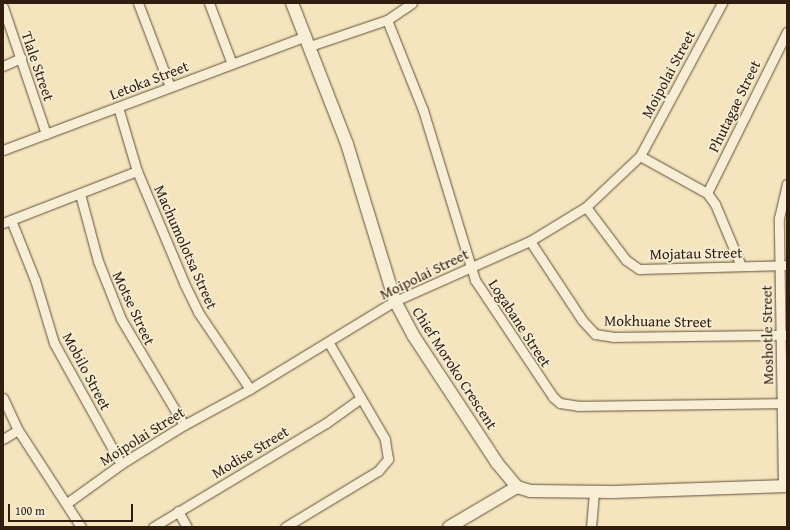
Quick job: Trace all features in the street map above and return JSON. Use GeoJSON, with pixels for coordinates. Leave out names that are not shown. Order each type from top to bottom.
{"type":"FeatureCollection","features":[{"type":"Feature","properties":{"kind":"street"},"geometry":{"type":"LineString","coordinates":[[138,3],[170,87]]}},
{"type":"Feature","properties":{"kind":"street"},"geometry":{"type":"LineString","coordinates":[[209,3],[232,64]]}},
{"type":"Feature","properties":{"kind":"street","name":"Chief Moroko Crescent"},"geometry":{"type":"LineString","coordinates":[[292,3],[347,144],[395,301],[413,335],[497,463],[517,486]]}},
{"type":"Feature","properties":{"kind":"street"},"geometry":{"type":"LineString","coordinates":[[387,20],[412,3]]}},
{"type":"Feature","properties":{"kind":"street","name":"Moipolai Street"},"geometry":{"type":"LineString","coordinates":[[67,503],[121,464],[184,425],[329,343],[395,301],[530,241],[586,207],[640,156],[722,3]]}},
{"type":"Feature","properties":{"kind":"street","name":"Tlale Street"},"geometry":{"type":"LineString","coordinates":[[3,7],[46,134]]}},
{"type":"Feature","properties":{"kind":"street","name":"Letoka Street"},"geometry":{"type":"LineString","coordinates":[[3,150],[232,64],[308,41],[387,20]]}},
{"type":"Feature","properties":{"kind":"street","name":"Logabane Street"},"geometry":{"type":"LineString","coordinates":[[387,20],[423,110],[472,266],[482,292],[553,397],[560,403],[578,406],[785,403]]}},
{"type":"Feature","properties":{"kind":"street","name":"Phutagae Street"},"geometry":{"type":"LineString","coordinates":[[707,193],[787,32]]}},
{"type":"Feature","properties":{"kind":"street"},"geometry":{"type":"LineString","coordinates":[[3,66],[21,58]]}},
{"type":"Feature","properties":{"kind":"street","name":"Machumolotsa Street"},"geometry":{"type":"LineString","coordinates":[[118,107],[137,171],[169,250],[198,312],[250,389]]}},
{"type":"Feature","properties":{"kind":"street"},"geometry":{"type":"LineString","coordinates":[[640,156],[707,193],[715,204],[741,266]]}},
{"type":"Feature","properties":{"kind":"street"},"geometry":{"type":"LineString","coordinates":[[7,222],[137,171]]}},
{"type":"Feature","properties":{"kind":"street","name":"Moshotle Street"},"geometry":{"type":"LineString","coordinates":[[785,486],[783,265],[779,218],[787,184]]}},
{"type":"Feature","properties":{"kind":"street","name":"Motse Street"},"geometry":{"type":"LineString","coordinates":[[80,194],[98,261],[121,319],[184,425]]}},
{"type":"Feature","properties":{"kind":"street","name":"Mojatau Street"},"geometry":{"type":"LineString","coordinates":[[586,207],[626,260],[635,267],[783,265]]}},
{"type":"Feature","properties":{"kind":"street","name":"Mobilo Street"},"geometry":{"type":"LineString","coordinates":[[7,222],[35,280],[54,343],[121,464]]}},
{"type":"Feature","properties":{"kind":"street","name":"Mokhuane Street"},"geometry":{"type":"LineString","coordinates":[[530,241],[582,320],[595,334],[613,337],[784,335]]}},
{"type":"Feature","properties":{"kind":"street"},"geometry":{"type":"LineString","coordinates":[[285,527],[386,464],[388,445],[329,343]]}},
{"type":"Feature","properties":{"kind":"street"},"geometry":{"type":"LineString","coordinates":[[3,398],[18,430],[67,503],[81,527]]}},
{"type":"Feature","properties":{"kind":"street","name":"Modise Street"},"geometry":{"type":"LineString","coordinates":[[153,527],[326,423],[361,398]]}},
{"type":"Feature","properties":{"kind":"street"},"geometry":{"type":"LineString","coordinates":[[3,439],[18,430]]}},
{"type":"Feature","properties":{"kind":"street"},"geometry":{"type":"LineString","coordinates":[[449,527],[517,486],[530,491],[594,492],[656,492],[785,486]]}},
{"type":"Feature","properties":{"kind":"street"},"geometry":{"type":"LineString","coordinates":[[592,527],[594,492]]}},
{"type":"Feature","properties":{"kind":"street"},"geometry":{"type":"LineString","coordinates":[[178,511],[187,527]]}}]}
